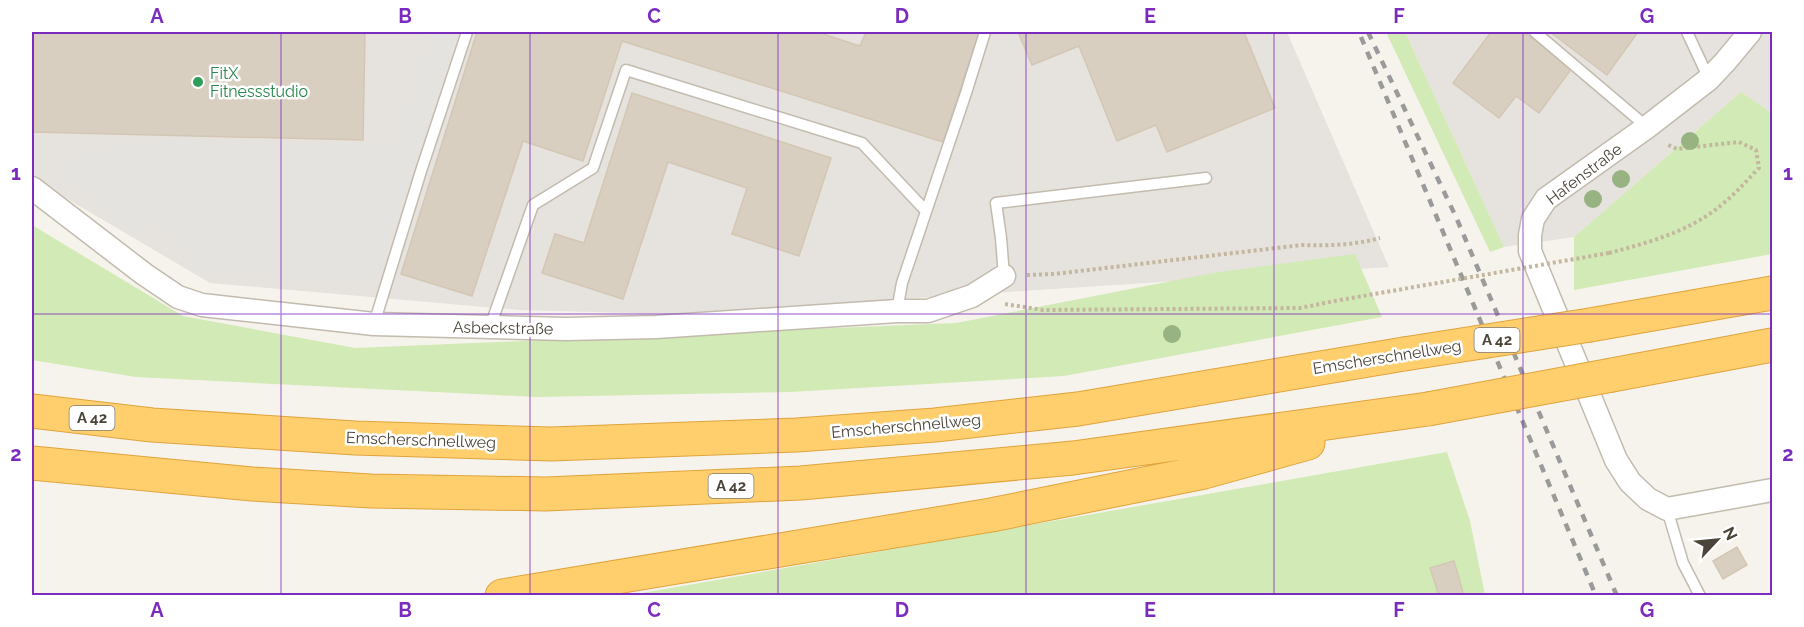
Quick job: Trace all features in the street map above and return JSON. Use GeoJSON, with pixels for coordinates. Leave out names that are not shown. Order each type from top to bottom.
{"type":"FeatureCollection","features":[{"type":"Feature","properties":{"kind":"highway","name":"Emscherschnellweg"},"geometry":{"type":"LineString","coordinates":[[32,411],[152,425],[355,438],[551,444],[797,435],[935,425],[1078,409],[1404,354],[1590,326],[1773,293]]}},
{"type":"Feature","properties":{"kind":"highway","name":"A 42"},"geometry":{"type":"LineString","coordinates":[[32,464],[252,484],[371,491],[546,494],[801,483],[1062,459],[1428,409],[1773,345]]}},
{"type":"Feature","properties":{"kind":"highway"},"geometry":{"type":"LineString","coordinates":[[502,596],[991,515],[1171,479],[1204,472],[1428,409]]}},
{"type":"Feature","properties":{"kind":"street","name":"Hafenstraße"},"geometry":{"type":"LineString","coordinates":[[1667,509],[1648,500],[1630,482],[1616,460],[1530,251],[1530,235],[1533,219],[1546,199],[1647,127],[1709,79],[1750,32]]}},
{"type":"Feature","properties":{"kind":"street","name":"Asbeckstraße"},"geometry":{"type":"LineString","coordinates":[[32,188],[144,274],[178,297],[202,305],[374,324],[566,329],[656,327],[897,311],[928,311],[972,296],[1004,276]]}},
{"type":"Feature","properties":{"kind":"street"},"geometry":{"type":"LineString","coordinates":[[1667,509],[1773,490]]}},
{"type":"Feature","properties":{"kind":"lane"},"geometry":{"type":"LineString","coordinates":[[374,324],[466,32]]}},
{"type":"Feature","properties":{"kind":"lane"},"geometry":{"type":"LineString","coordinates":[[897,311],[902,283],[925,210],[985,32]]}},
{"type":"Feature","properties":{"kind":"lane"},"geometry":{"type":"LineString","coordinates":[[1535,32],[1647,127]]}},
{"type":"Feature","properties":{"kind":"lane"},"geometry":{"type":"LineString","coordinates":[[1688,32],[1709,79]]}},
{"type":"Feature","properties":{"kind":"lane"},"geometry":{"type":"LineString","coordinates":[[489,328],[533,205],[593,168],[626,70],[862,143],[925,210]]}},
{"type":"Feature","properties":{"kind":"lane"},"geometry":{"type":"LineString","coordinates":[[1004,276],[996,203],[1206,178]]}},
{"type":"Feature","properties":{"kind":"lane"},"geometry":{"type":"LineString","coordinates":[[1667,509],[1683,563],[1700,596]]}},
{"type":"Feature","properties":{"kind":"path"},"geometry":{"type":"LineString","coordinates":[[972,296],[1043,310],[1300,308],[1609,253],[1665,238],[1698,222],[1726,202],[1759,168],[1756,150],[1739,142],[1677,149],[1659,141],[1647,127]]}},
{"type":"Feature","properties":{"kind":"path"},"geometry":{"type":"LineString","coordinates":[[1004,276],[1054,274],[1302,245],[1358,244],[1380,238]]}},
{"type":"Feature","properties":{"kind":"shaded area"},"geometry":{"type":"Polygon","coordinates":[[[32,32],[1287,32],[1389,267],[670,314],[519,310],[210,283],[32,178],[32,32]]]}},
{"type":"Feature","properties":{"kind":"shaded area"},"geometry":{"type":"Polygon","coordinates":[[[431,32],[456,32],[375,280],[198,274],[196,255],[151,220],[137,235],[57,172],[70,158],[141,140],[395,143],[431,32]]]}},
{"type":"Feature","properties":{"kind":"shaded area"},"geometry":{"type":"Polygon","coordinates":[[[1405,32],[1772,32],[1772,113],[1741,92],[1574,237],[1504,247],[1405,32]]]}},
{"type":"Feature","properties":{"kind":"green space"},"geometry":{"type":"Polygon","coordinates":[[[1386,32],[1405,32],[1504,247],[1490,252],[1386,32]]]}},
{"type":"Feature","properties":{"kind":"green space"},"geometry":{"type":"Polygon","coordinates":[[[1741,92],[1772,113],[1772,254],[1574,290],[1574,237],[1741,92]]]}},
{"type":"Feature","properties":{"kind":"green space"},"geometry":{"type":"Polygon","coordinates":[[[32,225],[183,316],[355,348],[956,323],[1213,273],[1355,254],[1382,317],[1064,376],[790,392],[536,397],[136,377],[32,360],[32,225]]]}},
{"type":"Feature","properties":{"kind":"green space"},"geometry":{"type":"Polygon","coordinates":[[[1447,452],[1470,521],[1485,595],[625,596],[1447,452]]]}},
{"type":"Feature","properties":{"kind":"building","name":"FitX Fitnessstudio"},"geometry":{"type":"Polygon","coordinates":[[[32,32],[365,32],[363,140],[32,132],[32,32]]]}},
{"type":"Feature","properties":{"kind":"building"},"geometry":{"type":"Polygon","coordinates":[[[477,32],[821,32],[860,46],[866,32],[979,32],[943,142],[622,41],[583,161],[523,141],[472,296],[401,274],[477,32]]]}},
{"type":"Feature","properties":{"kind":"building"},"geometry":{"type":"Polygon","coordinates":[[[1018,32],[1244,32],[1275,108],[1167,152],[1156,125],[1117,141],[1079,46],[1032,65],[1018,32]]]}},
{"type":"Feature","properties":{"kind":"building"},"geometry":{"type":"Polygon","coordinates":[[[1491,32],[1524,32],[1572,68],[1539,113],[1516,96],[1499,118],[1453,83],[1491,32]]]}},
{"type":"Feature","properties":{"kind":"building"},"geometry":{"type":"Polygon","coordinates":[[[1550,32],[1638,32],[1607,75],[1550,32]]]}},
{"type":"Feature","properties":{"kind":"building"},"geometry":{"type":"Polygon","coordinates":[[[632,93],[831,158],[799,256],[732,234],[747,188],[668,162],[623,299],[542,273],[555,234],[584,243],[632,93]]]}},
{"type":"Feature","properties":{"kind":"building"},"geometry":{"type":"Polygon","coordinates":[[[1737,547],[1747,565],[1723,579],[1713,561],[1737,547]]]}},
{"type":"Feature","properties":{"kind":"building"},"geometry":{"type":"Polygon","coordinates":[[[1454,561],[1464,596],[1439,596],[1430,568],[1454,561]]]}},
{"type":"Feature","properties":{"kind":"railway"},"geometry":{"type":"LineString","coordinates":[[1368,32],[1456,217],[1617,596]]}},
{"type":"Feature","properties":{"kind":"railway"},"geometry":{"type":"LineString","coordinates":[[1361,37],[1596,596]]}},
{"type":"Feature","properties":{"kind":"place","name":"FitX Fitnessstudio"},"geometry":{"type":"Point","coordinates":[198,82]}}]}
